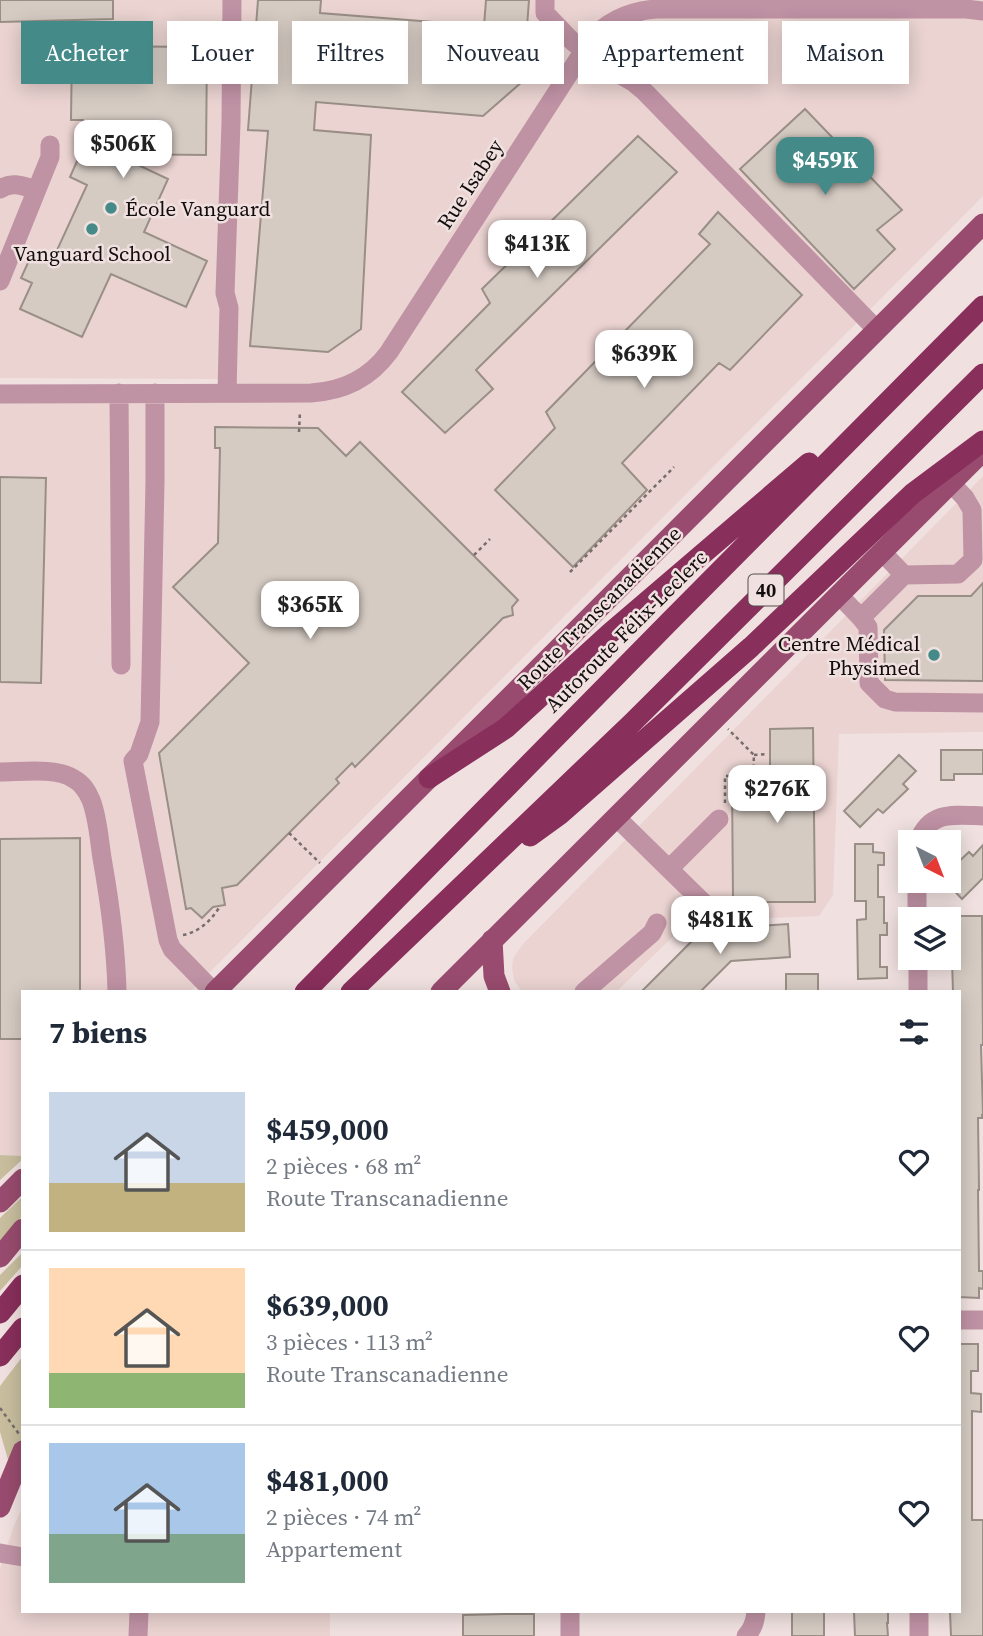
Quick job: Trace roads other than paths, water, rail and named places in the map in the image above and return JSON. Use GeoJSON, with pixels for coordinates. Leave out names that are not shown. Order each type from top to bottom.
{"type":"FeatureCollection","features":[{"type":"Feature","properties":{"kind":"highway","name":"Autoroute Félix-Leclerc"},"geometry":{"type":"LineString","coordinates":[[307,990],[983,306]]}},
{"type":"Feature","properties":{"kind":"highway"},"geometry":{"type":"LineString","coordinates":[[429,778],[506,729],[609,634],[930,359]]}},
{"type":"Feature","properties":{"kind":"highway","name":"40"},"geometry":{"type":"LineString","coordinates":[[353,990],[632,723],[983,374]]}},
{"type":"Feature","properties":{"kind":"highway"},"geometry":{"type":"LineString","coordinates":[[468,880],[559,815],[760,639],[912,494],[983,441]]}},
{"type":"Feature","properties":{"kind":"highway"},"geometry":{"type":"LineString","coordinates":[[0,1312],[21,1287]]}},
{"type":"Feature","properties":{"kind":"highway"},"geometry":{"type":"LineString","coordinates":[[0,1356],[21,1330]]}},
{"type":"Feature","properties":{"kind":"main road","name":"Route Transcanadienne"},"geometry":{"type":"LineString","coordinates":[[217,990],[983,224]]}},
{"type":"Feature","properties":{"kind":"main road"},"geometry":{"type":"LineString","coordinates":[[443,990],[983,451]]}},
{"type":"Feature","properties":{"kind":"main road"},"geometry":{"type":"LineString","coordinates":[[492,940],[494,976],[499,990]]}},
{"type":"Feature","properties":{"kind":"main road"},"geometry":{"type":"LineString","coordinates":[[0,1202],[21,1181]]}},
{"type":"Feature","properties":{"kind":"main road"},"geometry":{"type":"LineString","coordinates":[[0,1257],[21,1231]]}},
{"type":"Feature","properties":{"kind":"main road"},"geometry":{"type":"LineString","coordinates":[[0,1507],[21,1450]]}},
{"type":"Feature","properties":{"kind":"street"},"geometry":{"type":"LineString","coordinates":[[228,393],[229,308],[225,293],[232,0]]}},
{"type":"Feature","properties":{"kind":"street"},"geometry":{"type":"LineString","coordinates":[[545,0],[545,13],[578,46]]}},
{"type":"Feature","properties":{"kind":"street","name":"Rue Isabey"},"geometry":{"type":"LineString","coordinates":[[614,21],[648,10],[983,11]]}},
{"type":"Feature","properties":{"kind":"street","name":"Rue Isabey"},"geometry":{"type":"LineString","coordinates":[[0,394],[311,393],[332,391],[357,382],[377,368],[389,352],[578,59]]}},
{"type":"Feature","properties":{"kind":"street"},"geometry":{"type":"LineString","coordinates":[[636,84],[877,330]]}},
{"type":"Feature","properties":{"kind":"street"},"geometry":{"type":"LineString","coordinates":[[0,281],[5,252],[50,157],[50,145]]}},
{"type":"Feature","properties":{"kind":"street"},"geometry":{"type":"LineString","coordinates":[[0,189],[7,184],[18,184],[36,190]]}},
{"type":"Feature","properties":{"kind":"street"},"geometry":{"type":"LineString","coordinates":[[119,393],[121,665]]}},
{"type":"Feature","properties":{"kind":"street"},"geometry":{"type":"LineString","coordinates":[[155,393],[150,722],[139,754],[133,761],[168,940],[172,949],[213,990]]}},
{"type":"Feature","properties":{"kind":"street"},"geometry":{"type":"LineString","coordinates":[[861,618],[904,575],[958,574],[973,560],[972,510],[951,484]]}},
{"type":"Feature","properties":{"kind":"street"},"geometry":{"type":"LineString","coordinates":[[882,552],[904,575]]}},
{"type":"Feature","properties":{"kind":"street"},"geometry":{"type":"LineString","coordinates":[[838,595],[868,627],[869,683],[885,699],[895,702],[983,703]]}},
{"type":"Feature","properties":{"kind":"street"},"geometry":{"type":"LineString","coordinates":[[0,772],[63,774],[80,783],[87,792],[94,810],[107,889],[115,946],[117,990]]}},
{"type":"Feature","properties":{"kind":"street"},"geometry":{"type":"LineString","coordinates":[[923,830],[936,819],[950,815],[983,816]]}},
{"type":"Feature","properties":{"kind":"street"},"geometry":{"type":"LineString","coordinates":[[669,869],[722,816]]}},
{"type":"Feature","properties":{"kind":"street"},"geometry":{"type":"LineString","coordinates":[[616,817],[712,911],[749,910]]}},
{"type":"Feature","properties":{"kind":"street"},"geometry":{"type":"LineString","coordinates":[[586,990],[652,933],[657,923]]}},
{"type":"Feature","properties":{"kind":"street"},"geometry":{"type":"LineString","coordinates":[[918,970],[918,990]]}},
{"type":"Feature","properties":{"kind":"street"},"geometry":{"type":"LineString","coordinates":[[961,1320],[983,1320]]}},
{"type":"Feature","properties":{"kind":"street"},"geometry":{"type":"LineString","coordinates":[[0,1553],[21,1556]]}},
{"type":"Feature","properties":{"kind":"street"},"geometry":{"type":"LineString","coordinates":[[138,1636],[139,1613]]}},
{"type":"Feature","properties":{"kind":"street"},"geometry":{"type":"LineString","coordinates":[[570,1613],[570,1636]]}},
{"type":"Feature","properties":{"kind":"street"},"geometry":{"type":"LineString","coordinates":[[746,1636],[755,1622],[756,1613]]}},
{"type":"Feature","properties":{"kind":"street"},"geometry":{"type":"LineString","coordinates":[[919,1613],[919,1636]]}},
{"type":"Feature","properties":{"kind":"place","name":"École Vanguard"},"geometry":{"type":"Point","coordinates":[111,208]}},
{"type":"Feature","properties":{"kind":"place","name":"Vanguard School"},"geometry":{"type":"Point","coordinates":[92,229]}},
{"type":"Feature","properties":{"kind":"place","name":"Centre Médical Physimed"},"geometry":{"type":"Point","coordinates":[934,655]}}]}
